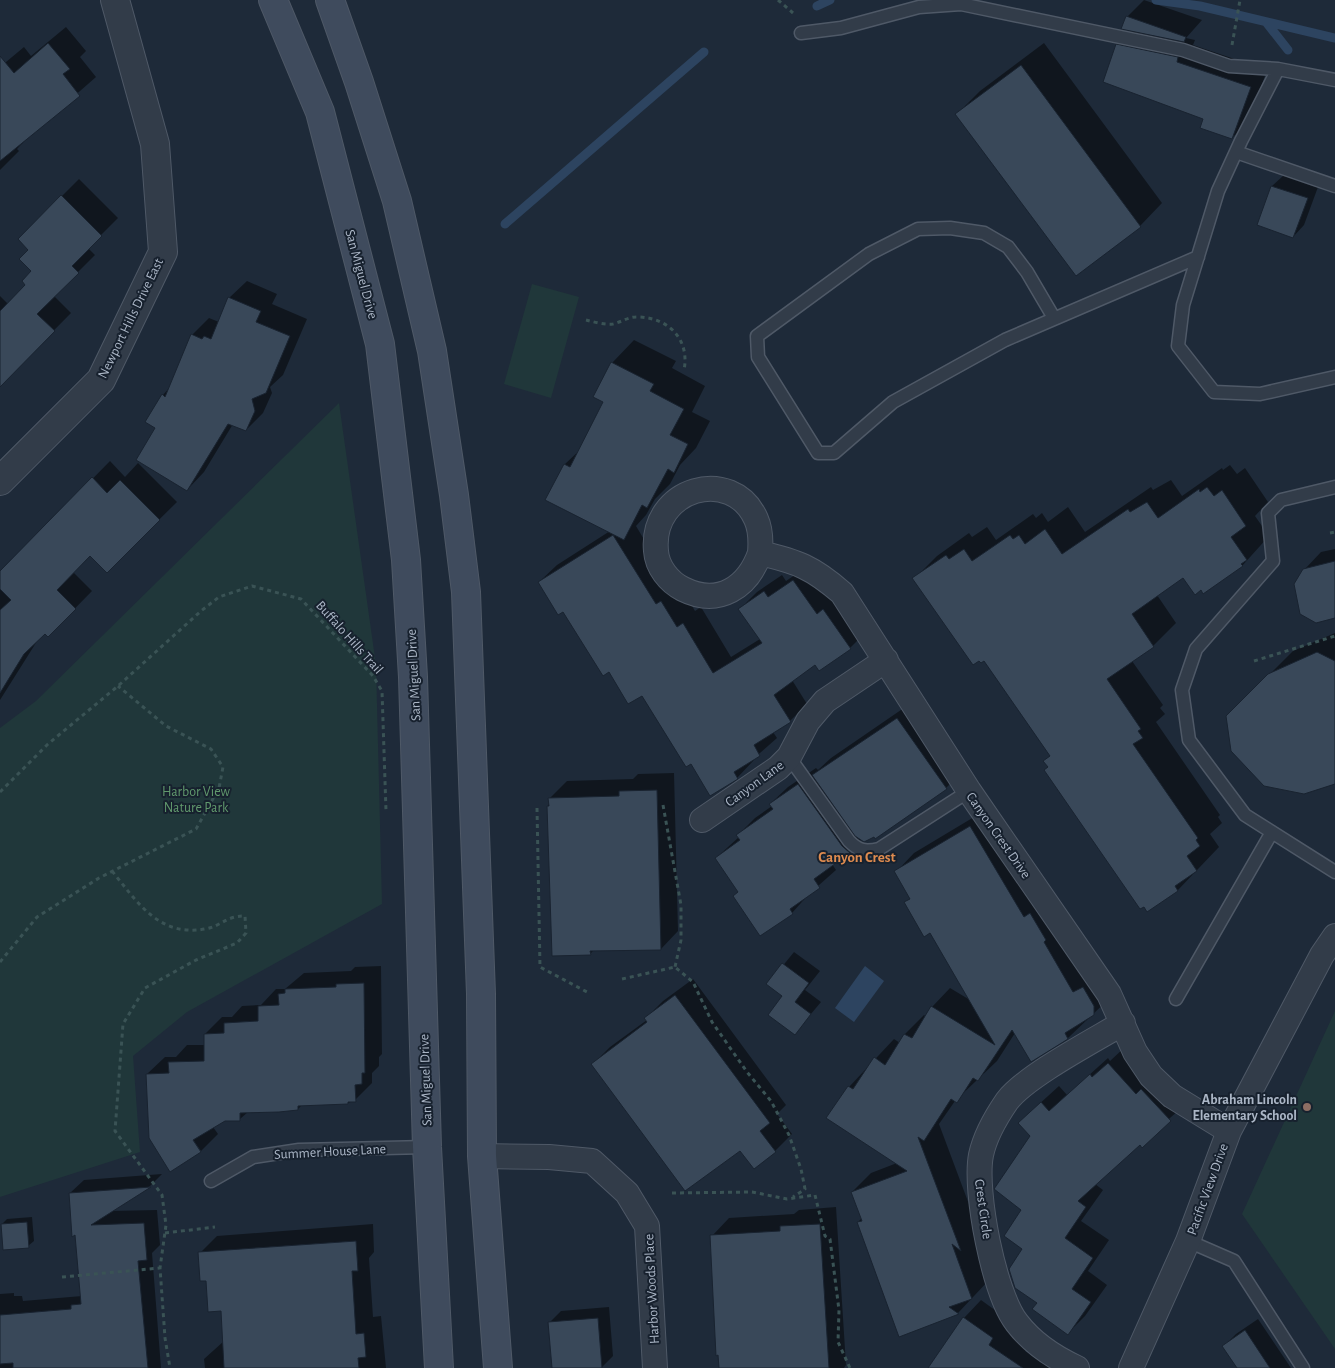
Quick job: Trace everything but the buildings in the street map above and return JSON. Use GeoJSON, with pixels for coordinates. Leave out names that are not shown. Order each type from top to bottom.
{"type":"FeatureCollection","features":[{"type":"Feature","properties":{"kind":"main road","name":"San Miguel Drive"},"geometry":{"type":"LineString","coordinates":[[273,0],[320,112],[380,344],[406,560],[412,658],[427,1147],[439,1368]]}},
{"type":"Feature","properties":{"kind":"main road"},"geometry":{"type":"LineString","coordinates":[[330,0],[360,82],[397,201],[432,352],[454,495],[466,592],[481,994],[482,1156],[498,1368]]}},
{"type":"Feature","properties":{"kind":"street","name":"Newport Hills Drive East"},"geometry":{"type":"LineString","coordinates":[[0,481],[101,380],[163,252],[155,144],[115,0]]}},
{"type":"Feature","properties":{"kind":"street"},"geometry":{"type":"LineString","coordinates":[[699,489],[716,489],[739,499],[756,519],[761,535],[760,553],[754,570],[743,584],[727,593],[710,596],[692,594],[675,585],[663,572],[656,556],[654,537],[659,520],[669,505],[683,494],[699,489]]}},
{"type":"Feature","properties":{"kind":"street","name":"Canyon Crest Drive"},"geometry":{"type":"LineString","coordinates":[[760,553],[797,561],[820,573],[842,593],[969,792],[1110,994],[1135,1052],[1151,1076],[1172,1096],[1229,1131]]}},
{"type":"Feature","properties":{"kind":"street","name":"Canyon Lane"},"geometry":{"type":"LineString","coordinates":[[702,820],[778,768],[790,757],[808,721],[825,701],[886,660]]}},
{"type":"Feature","properties":{"kind":"street","name":"Pacific View Drive"},"geometry":{"type":"LineString","coordinates":[[1131,1368],[1188,1241],[1229,1131],[1322,955],[1335,936]]}},
{"type":"Feature","properties":{"kind":"street","name":"Crest Circle"},"geometry":{"type":"LineString","coordinates":[[1077,1368],[1057,1359],[1035,1343],[1016,1322],[1002,1299],[994,1272],[979,1180],[981,1155],[991,1125],[1008,1099],[1027,1082],[1122,1022]]}},
{"type":"Feature","properties":{"kind":"street","name":"Harbor Woods Place"},"geometry":{"type":"LineString","coordinates":[[482,1156],[549,1157],[592,1161],[627,1193],[647,1226],[655,1368]]}},
{"type":"Feature","properties":{"kind":"lane"},"geometry":{"type":"LineString","coordinates":[[801,33],[841,28],[919,7],[962,4],[1183,50],[1229,66],[1278,69],[1335,80]]}},
{"type":"Feature","properties":{"kind":"lane"},"geometry":{"type":"LineString","coordinates":[[1278,69],[1218,191],[1183,305],[1178,346],[1214,392],[1260,394],[1335,377]]}},
{"type":"Feature","properties":{"kind":"lane"},"geometry":{"type":"LineString","coordinates":[[1236,152],[1335,186]]}},
{"type":"Feature","properties":{"kind":"lane"},"geometry":{"type":"LineString","coordinates":[[1054,318],[1027,272],[1008,247],[984,233],[950,228],[918,229],[869,254],[757,336],[758,358],[818,453],[834,453],[893,402],[1004,340],[1198,257]]}},
{"type":"Feature","properties":{"kind":"lane"},"geometry":{"type":"LineString","coordinates":[[1335,487],[1281,500],[1268,514],[1273,562],[1196,649],[1182,690],[1190,740],[1245,815],[1335,872]]}},
{"type":"Feature","properties":{"kind":"lane"},"geometry":{"type":"LineString","coordinates":[[790,757],[849,842],[858,849],[868,852],[879,849],[969,792]]}},
{"type":"Feature","properties":{"kind":"lane"},"geometry":{"type":"LineString","coordinates":[[1176,1000],[1272,832]]}},
{"type":"Feature","properties":{"kind":"lane","name":"Summer House Lane"},"geometry":{"type":"LineString","coordinates":[[211,1181],[253,1157],[299,1150],[427,1147]]}},
{"type":"Feature","properties":{"kind":"lane"},"geometry":{"type":"LineString","coordinates":[[1188,1241],[1234,1261],[1303,1368]]}},
{"type":"Feature","properties":{"kind":"path"},"geometry":{"type":"LineString","coordinates":[[1235,28],[1240,1]]}},
{"type":"Feature","properties":{"kind":"path"},"geometry":{"type":"LineString","coordinates":[[586,320],[609,324],[637,317],[659,322],[682,340],[686,354],[684,370]]}},
{"type":"Feature","properties":{"kind":"path"},"geometry":{"type":"LineString","coordinates":[[1330,533],[1335,532]]}},
{"type":"Feature","properties":{"kind":"path","name":"Buffalo Hills Trail"},"geometry":{"type":"LineString","coordinates":[[0,792],[48,744],[118,686],[219,597],[252,586],[301,599],[373,676],[382,691],[386,820]]}},
{"type":"Feature","properties":{"kind":"path"},"geometry":{"type":"LineString","coordinates":[[1254,661],[1335,636]]}},
{"type":"Feature","properties":{"kind":"path"},"geometry":{"type":"LineString","coordinates":[[0,962],[37,917],[112,871],[196,829],[219,788],[223,767],[211,749],[166,726],[118,686]]}},
{"type":"Feature","properties":{"kind":"path"},"geometry":{"type":"LineString","coordinates":[[663,805],[681,905],[681,940],[675,967]]}},
{"type":"Feature","properties":{"kind":"path"},"geometry":{"type":"LineString","coordinates":[[536,808],[540,968],[590,993]]}},
{"type":"Feature","properties":{"kind":"path"},"geometry":{"type":"LineString","coordinates":[[112,871],[142,908],[165,926],[183,932],[208,929],[232,916],[245,916],[246,933],[237,943],[196,960],[145,988],[124,1024],[115,1131],[162,1195],[165,1233],[160,1268],[165,1338],[170,1368]]}},
{"type":"Feature","properties":{"kind":"path"},"geometry":{"type":"LineString","coordinates":[[622,979],[675,967]]}},
{"type":"Feature","properties":{"kind":"path"},"geometry":{"type":"LineString","coordinates":[[675,967],[693,982],[712,1022],[746,1072],[771,1100],[789,1135],[801,1169],[805,1189],[793,1197]]}},
{"type":"Feature","properties":{"kind":"path"},"geometry":{"type":"LineString","coordinates":[[672,1193],[752,1192],[788,1199],[815,1195],[825,1236],[830,1239],[840,1310],[838,1342],[850,1368]]}},
{"type":"Feature","properties":{"kind":"path"},"geometry":{"type":"LineString","coordinates":[[165,1233],[215,1227]]}},
{"type":"Feature","properties":{"kind":"path"},"geometry":{"type":"LineString","coordinates":[[62,1277],[160,1268]]}},
{"type":"Feature","properties":{"kind":"green space"},"geometry":{"type":"Polygon","coordinates":[[[532,284],[579,297],[551,398],[504,384],[532,284]]]}},
{"type":"Feature","properties":{"kind":"green space","name":"Harbor View Nature Park"},"geometry":{"type":"Polygon","coordinates":[[[339,403],[376,665],[382,904],[187,1012],[133,1056],[140,1152],[0,1197],[0,728],[36,701],[339,403]]]}},
{"type":"Feature","properties":{"kind":"green space","name":"Abraham Lincoln Elementary School"},"geometry":{"type":"Polygon","coordinates":[[[1335,1011],[1335,1349],[1242,1214],[1335,1011]]]}},
{"type":"Feature","properties":{"kind":"water"},"geometry":{"type":"Polygon","coordinates":[[[865,966],[884,981],[854,1022],[835,1008],[865,966]]]}},
{"type":"Feature","properties":{"kind":"waterway"},"geometry":{"type":"LineString","coordinates":[[817,6],[830,0]]}},
{"type":"Feature","properties":{"kind":"waterway"},"geometry":{"type":"LineString","coordinates":[[1156,0],[1200,6],[1335,38]]}},
{"type":"Feature","properties":{"kind":"waterway"},"geometry":{"type":"LineString","coordinates":[[1266,22],[1288,50]]}},
{"type":"Feature","properties":{"kind":"waterway"},"geometry":{"type":"LineString","coordinates":[[505,224],[704,52]]}},
{"type":"Feature","properties":{"kind":"place","name":"Abraham Lincoln Elementary School"},"geometry":{"type":"Point","coordinates":[1307,1107]}},
{"type":"Feature","properties":{"kind":"district","name":"Canyon Crest"},"geometry":{"type":"Point","coordinates":[857,857]}}]}
